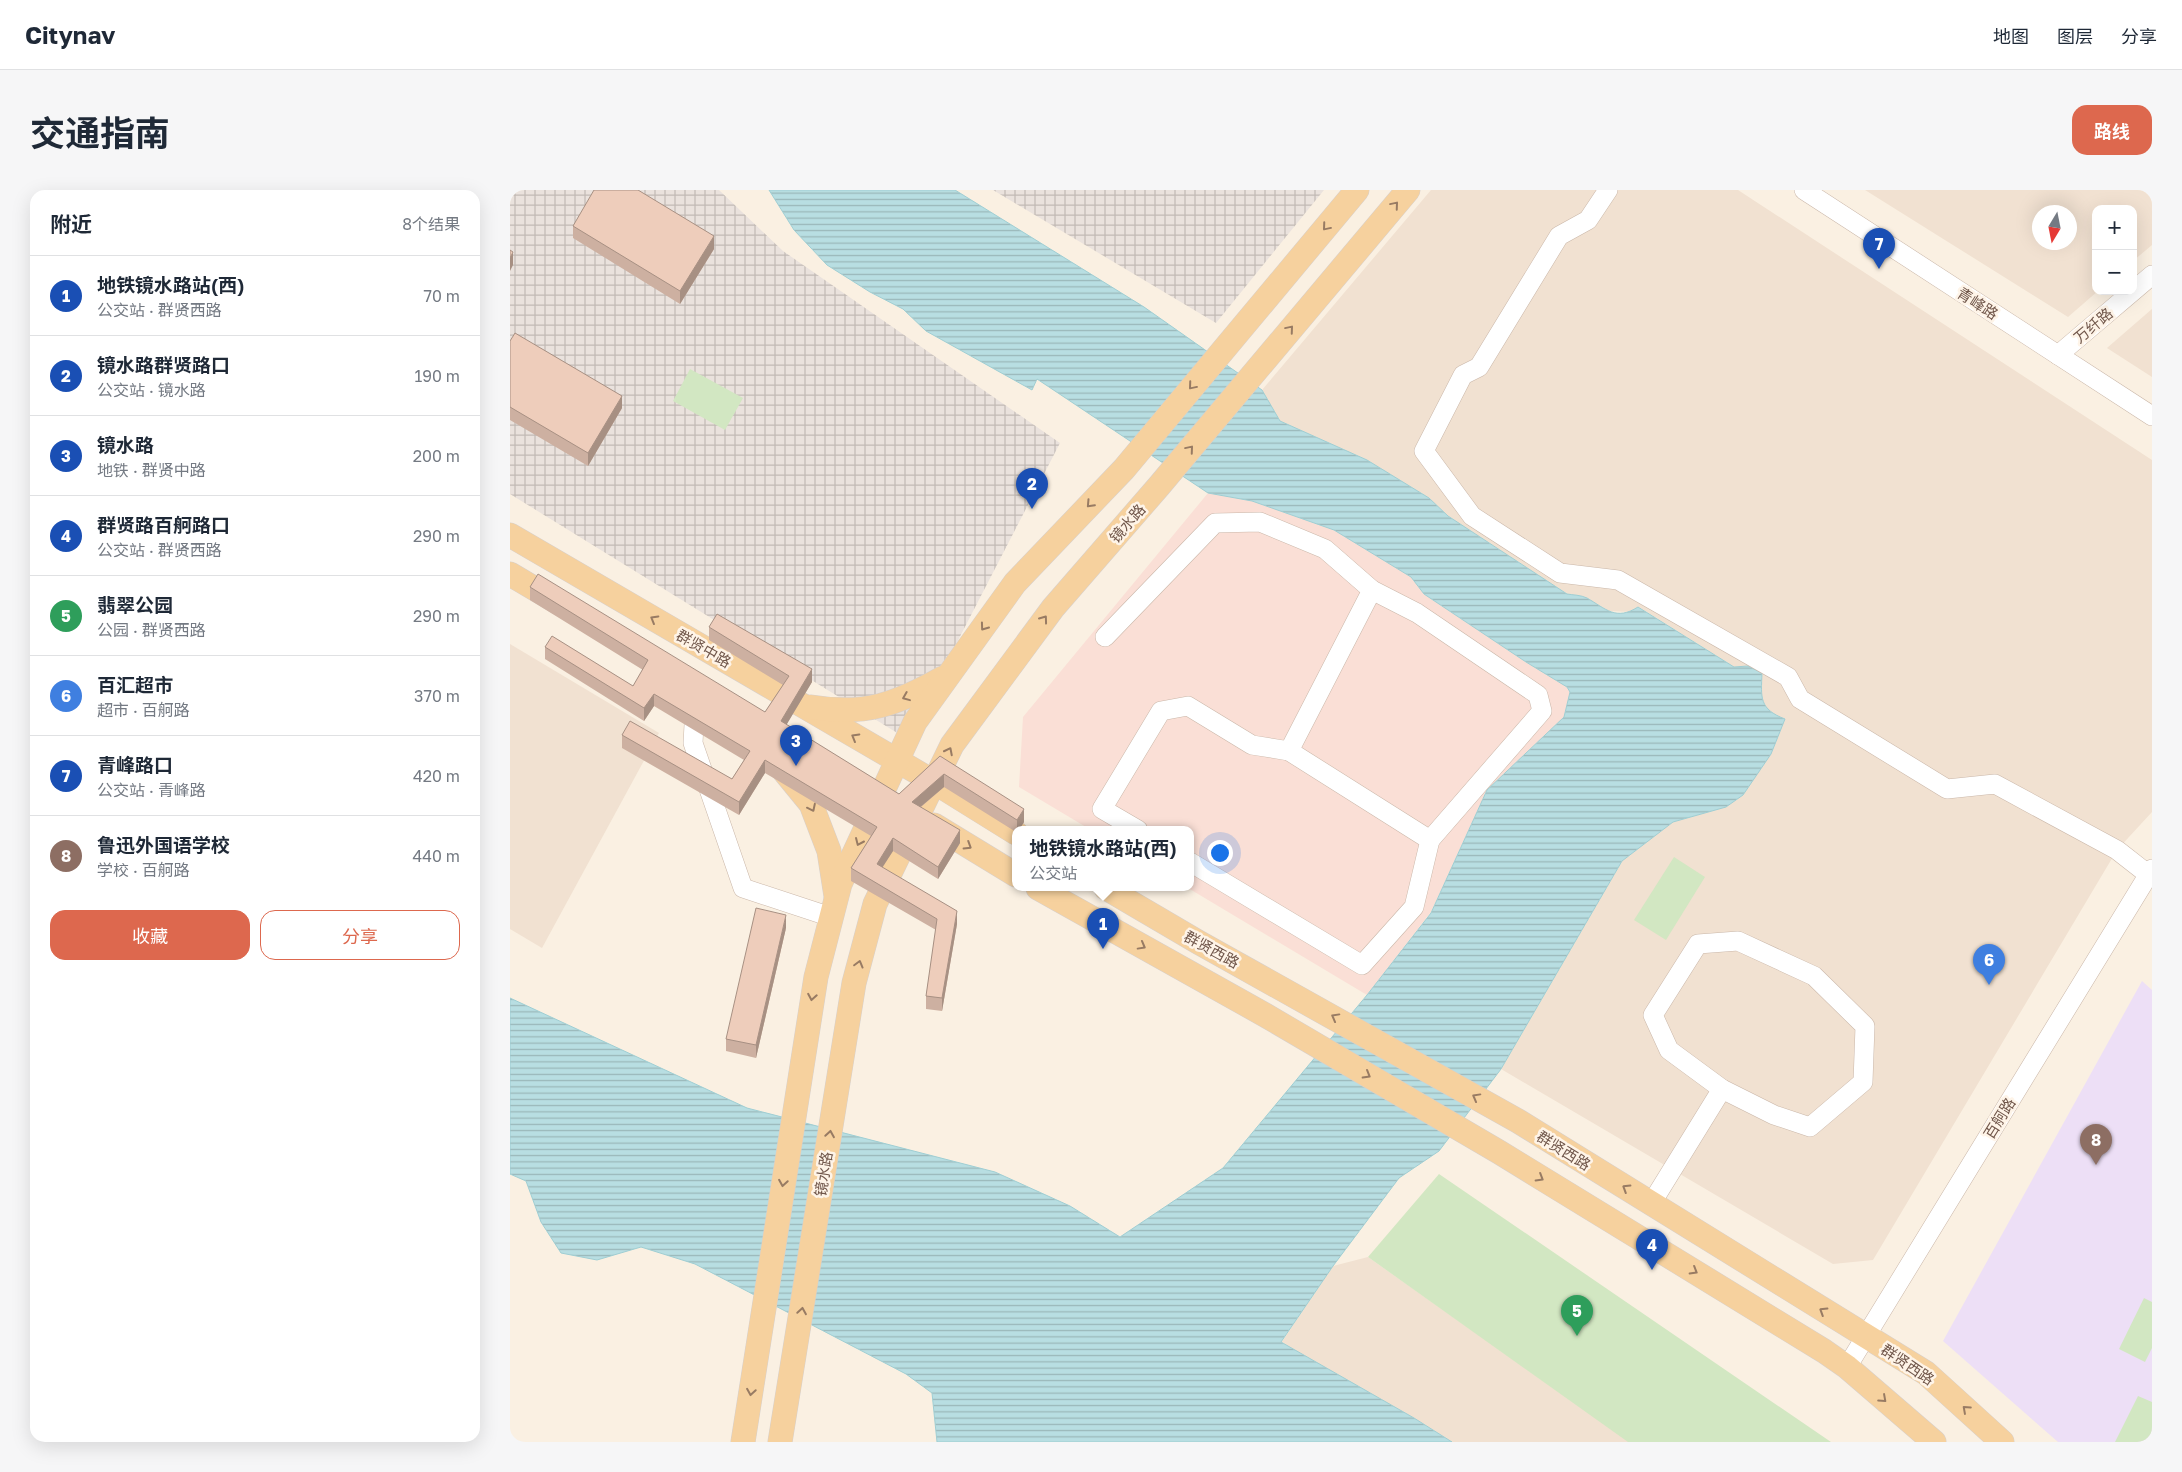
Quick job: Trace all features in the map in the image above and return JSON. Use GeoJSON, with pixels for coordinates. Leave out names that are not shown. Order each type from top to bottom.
{"type":"FeatureCollection","features":[{"type":"Feature","properties":{"kind":"main road"},"geometry":{"type":"LineString","coordinates":[[743,1442],[800,1065],[816,977],[840,884],[873,788],[897,761],[915,722],[1015,583],[1124,469],[1223,348],[1357,190]]}},
{"type":"Feature","properties":{"kind":"main road","name":"镜水路"},"geometry":{"type":"LineString","coordinates":[[780,1442],[854,983],[875,904],[917,814],[952,745],[1053,608],[1159,486],[1408,190]]}},
{"type":"Feature","properties":{"kind":"main road","name":"群贤中路"},"geometry":{"type":"LineString","coordinates":[[510,535],[897,761]]}},
{"type":"Feature","properties":{"kind":"main road"},"geometry":{"type":"LineString","coordinates":[[510,574],[578,614]]}},
{"type":"Feature","properties":{"kind":"main road"},"geometry":{"type":"LineString","coordinates":[[803,706],[834,711],[877,708],[920,691],[949,675]]}},
{"type":"Feature","properties":{"kind":"main road"},"geometry":{"type":"LineString","coordinates":[[771,754],[811,804],[829,851],[834,909]]}},
{"type":"Feature","properties":{"kind":"main road"},"geometry":{"type":"LineString","coordinates":[[897,761],[1012,831]]}},
{"type":"Feature","properties":{"kind":"main road"},"geometry":{"type":"LineString","coordinates":[[873,788],[1012,873]]}},
{"type":"Feature","properties":{"kind":"main road"},"geometry":{"type":"LineString","coordinates":[[1043,891],[1265,1015],[1499,1152],[1847,1367],[1934,1442]]}},
{"type":"Feature","properties":{"kind":"main road","name":"群贤西路"},"geometry":{"type":"LineString","coordinates":[[1111,891],[1198,942],[1518,1121],[1926,1373],[2002,1442]]}},
{"type":"Feature","properties":{"kind":"street"},"geometry":{"type":"LineString","coordinates":[[1608,190],[1588,220],[1559,236],[1479,367],[1463,375],[1424,451],[1472,516],[1560,573],[1618,580],[1788,677],[1800,699],[1947,789],[1995,784],[2117,850],[2150,872]]}},
{"type":"Feature","properties":{"kind":"street","name":"青峰路"},"geometry":{"type":"LineString","coordinates":[[1804,190],[2152,416]]}},
{"type":"Feature","properties":{"kind":"street","name":"万纤路"},"geometry":{"type":"LineString","coordinates":[[2058,355],[2152,275]]}},
{"type":"Feature","properties":{"kind":"street"},"geometry":{"type":"LineString","coordinates":[[1105,638],[1215,523],[1260,522],[1325,549],[1372,590],[1417,613],[1538,695],[1542,711],[1430,840],[1414,907],[1362,965],[1194,864]]}},
{"type":"Feature","properties":{"kind":"street"},"geometry":{"type":"LineString","coordinates":[[1289,751],[1372,590]]}},
{"type":"Feature","properties":{"kind":"street"},"geometry":{"type":"LineString","coordinates":[[709,693],[693,743],[743,888],[834,909]]}},
{"type":"Feature","properties":{"kind":"street"},"geometry":{"type":"LineString","coordinates":[[1131,826],[1102,809],[1161,711],[1188,706],[1252,744],[1289,751],[1430,840]]}},
{"type":"Feature","properties":{"kind":"street","name":"百舸路"},"geometry":{"type":"LineString","coordinates":[[1847,1367],[2150,872]]}},
{"type":"Feature","properties":{"kind":"street"},"geometry":{"type":"LineString","coordinates":[[1738,941],[1814,976],[1865,1026],[1863,1082],[1810,1127],[1774,1116],[1722,1089],[1669,1050],[1653,1014],[1698,944],[1738,941]]}},
{"type":"Feature","properties":{"kind":"street"},"geometry":{"type":"LineString","coordinates":[[1651,1204],[1722,1089]]}},
{"type":"Feature","properties":{"kind":"shaded area"},"geometry":{"type":"Polygon","coordinates":[[[510,190],[719,190],[783,251],[1060,443],[907,739],[510,494],[510,190]]]}},
{"type":"Feature","properties":{"kind":"shaded area"},"geometry":{"type":"Polygon","coordinates":[[[993,190],[1324,190],[1216,323],[993,190]]]}},
{"type":"Feature","properties":{"kind":"shaded area"},"geometry":{"type":"Polygon","coordinates":[[[1431,190],[1738,190],[2152,460],[2152,812],[2117,850],[1873,1260],[1833,1264],[1501,1069],[1622,861],[1673,822],[1726,807],[1743,795],[1776,716],[1766,707],[1761,697],[1762,673],[1748,666],[1734,667],[1639,607],[1630,612],[1608,611],[1597,607],[1585,597],[1567,594],[1448,516],[1429,498],[1367,460],[1280,421],[1262,390],[1431,190]]]}},
{"type":"Feature","properties":{"kind":"shaded area"},"geometry":{"type":"Polygon","coordinates":[[[1865,190],[2152,190],[2152,245],[2137,258],[2137,205],[2092,205],[2093,295],[2068,317],[1865,190]]]}},
{"type":"Feature","properties":{"kind":"shaded area"},"geometry":{"type":"Polygon","coordinates":[[[2152,309],[2152,377],[2107,348],[2152,309]]]}},
{"type":"Feature","properties":{"kind":"shaded area"},"geometry":{"type":"Polygon","coordinates":[[[1208,493],[1252,501],[1334,530],[1411,577],[1424,594],[1567,687],[1570,692],[1564,717],[1487,790],[1431,912],[1367,995],[1193,891],[1194,826],[1084,826],[1019,787],[1023,717],[1208,493]]]}},
{"type":"Feature","properties":{"kind":"shaded area"},"geometry":{"type":"Polygon","coordinates":[[[510,644],[659,733],[542,948],[510,929],[510,644]]]}},
{"type":"Feature","properties":{"kind":"shaded area"},"geometry":{"type":"Polygon","coordinates":[[[2142,981],[2152,990],[2152,1442],[2058,1442],[1943,1341],[2142,981]]]}},
{"type":"Feature","properties":{"kind":"shaded area"},"geometry":{"type":"Polygon","coordinates":[[[1368,1257],[1630,1442],[1452,1442],[1414,1418],[1281,1343],[1333,1266],[1368,1257]]]}},
{"type":"Feature","properties":{"kind":"green space"},"geometry":{"type":"Polygon","coordinates":[[[690,369],[743,398],[725,430],[673,401],[690,369]]]}},
{"type":"Feature","properties":{"kind":"green space"},"geometry":{"type":"Polygon","coordinates":[[[1674,857],[1705,877],[1666,940],[1634,920],[1674,857]]]}},
{"type":"Feature","properties":{"kind":"green space"},"geometry":{"type":"Polygon","coordinates":[[[1439,1174],[1831,1442],[1628,1442],[1368,1257],[1439,1174]]]}},
{"type":"Feature","properties":{"kind":"green space"},"geometry":{"type":"Polygon","coordinates":[[[2144,1298],[2152,1302],[2152,1348],[2145,1362],[2119,1349],[2144,1298]]]}},
{"type":"Feature","properties":{"kind":"green space"},"geometry":{"type":"Polygon","coordinates":[[[2138,1396],[2152,1402],[2152,1433],[2147,1442],[2115,1442],[2138,1396]]]}},
{"type":"Feature","properties":{"kind":"water"},"geometry":{"type":"Polygon","coordinates":[[[769,190],[955,190],[1144,307],[1262,390],[1280,421],[1367,460],[1429,498],[1448,516],[1567,594],[1585,597],[1611,612],[1623,613],[1638,607],[1734,667],[1748,666],[1762,673],[1763,702],[1770,711],[1785,719],[1771,754],[1743,795],[1726,807],[1673,822],[1622,861],[1501,1069],[1439,1151],[1399,1178],[1333,1266],[1281,1342],[1414,1418],[1452,1442],[937,1442],[932,1393],[906,1374],[695,1264],[641,1247],[597,1260],[561,1253],[541,1222],[526,1181],[510,1174],[510,998],[747,1108],[995,1172],[1070,1206],[1120,1237],[1223,1168],[1367,995],[1431,913],[1487,790],[1564,717],[1570,692],[1567,687],[1424,594],[1411,577],[1334,530],[1252,501],[1208,493],[1037,379],[1032,390],[926,331],[903,309],[870,292],[827,265],[794,230],[769,190]]]}},
{"type":"Feature","properties":{"kind":"building"},"geometry":{"type":"Polygon","coordinates":[[[594,190],[638,190],[714,236],[680,291],[573,226],[594,190]]]}},
{"type":"Feature","properties":{"kind":"building"},"geometry":{"type":"Polygon","coordinates":[[[515,333],[622,396],[588,453],[510,407],[510,341],[515,333]]]}},
{"type":"Feature","properties":{"kind":"building"},"geometry":{"type":"Polygon","coordinates":[[[538,574],[765,712],[789,676],[709,627],[717,614],[812,669],[781,721],[899,794],[940,756],[1024,809],[1017,820],[944,774],[912,802],[960,830],[938,867],[893,838],[877,864],[957,911],[942,998],[926,996],[937,919],[851,868],[877,827],[765,760],[739,802],[622,735],[630,721],[732,779],[750,751],[654,694],[644,708],[545,647],[552,636],[633,686],[648,660],[530,587],[538,574]]]}},
{"type":"Feature","properties":{"kind":"building"},"geometry":{"type":"Polygon","coordinates":[[[756,908],[786,915],[756,1045],[726,1039],[756,908]]]}},
{"type":"Feature","properties":{"kind":"place","name":"青峰路口"},"geometry":{"type":"Point","coordinates":[1879,269]}},
{"type":"Feature","properties":{"kind":"place","name":"镜水路群贤路口"},"geometry":{"type":"Point","coordinates":[1032,509]}},
{"type":"Feature","properties":{"kind":"place","name":"镜水路"},"geometry":{"type":"Point","coordinates":[796,766]}},
{"type":"Feature","properties":{"kind":"place","name":"地铁镜水路站(西)"},"geometry":{"type":"Point","coordinates":[1103,949]}},
{"type":"Feature","properties":{"kind":"place","name":"百汇超市"},"geometry":{"type":"Point","coordinates":[1989,985]}},
{"type":"Feature","properties":{"kind":"place","name":"鲁迅外国语学校"},"geometry":{"type":"Point","coordinates":[2096,1165]}},
{"type":"Feature","properties":{"kind":"place","name":"群贤路百舸路口"},"geometry":{"type":"Point","coordinates":[1652,1270]}},
{"type":"Feature","properties":{"kind":"place","name":"翡翠公园"},"geometry":{"type":"Point","coordinates":[1577,1336]}}]}
